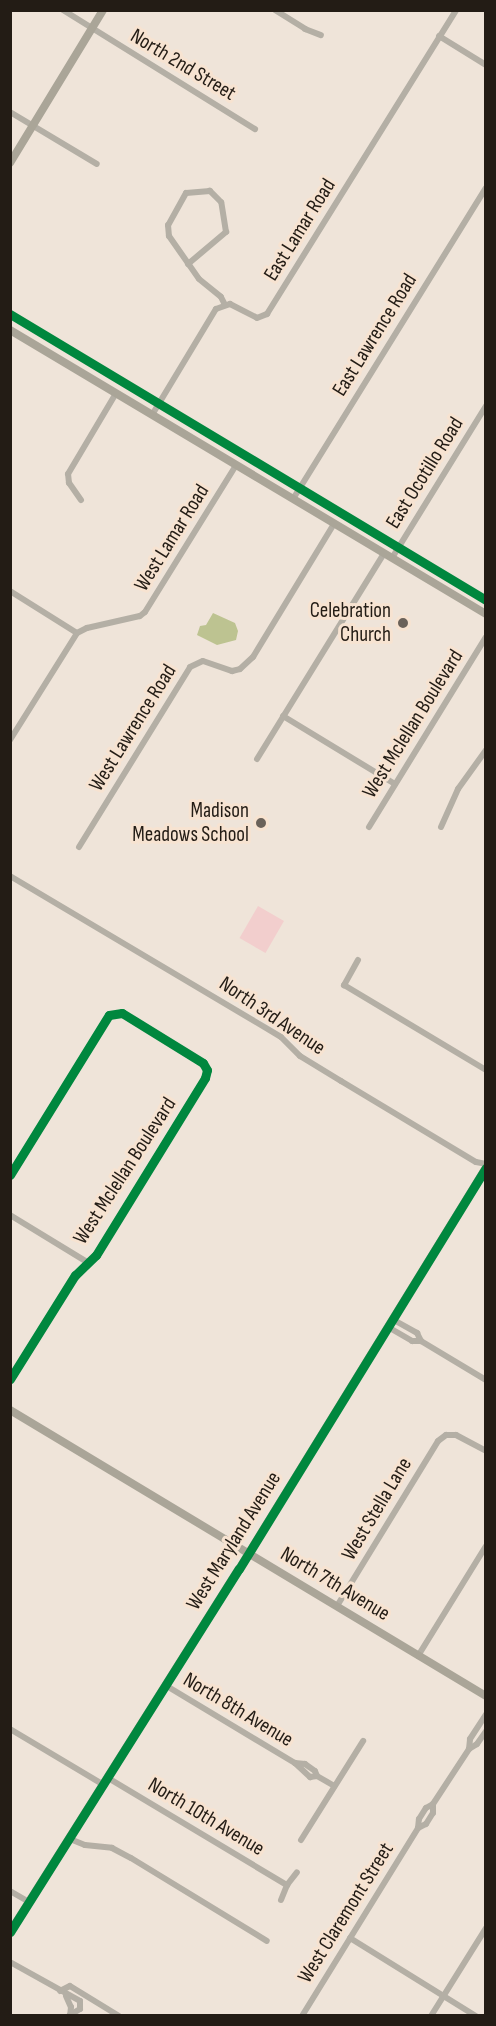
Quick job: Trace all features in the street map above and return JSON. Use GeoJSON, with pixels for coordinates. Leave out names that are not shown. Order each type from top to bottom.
{"type":"FeatureCollection","features":[{"type":"Feature","properties":{"kind":"main road"},"geometry":{"type":"LineString","coordinates":[[10,163],[103,10]]}},
{"type":"Feature","properties":{"kind":"main road"},"geometry":{"type":"LineString","coordinates":[[10,330],[486,614]]}},
{"type":"Feature","properties":{"kind":"main road","name":"West Maryland Avenue"},"geometry":{"type":"LineString","coordinates":[[10,1932],[249,1553],[486,1166]]}},
{"type":"Feature","properties":{"kind":"main road","name":"North 7th Avenue"},"geometry":{"type":"LineString","coordinates":[[10,1410],[486,1696]]}},
{"type":"Feature","properties":{"kind":"street","name":"North 2nd Street"},"geometry":{"type":"LineString","coordinates":[[63,10],[255,129]]}},
{"type":"Feature","properties":{"kind":"street"},"geometry":{"type":"LineString","coordinates":[[275,10],[305,29],[321,35]]}},
{"type":"Feature","properties":{"kind":"street","name":"East Lamar Road"},"geometry":{"type":"LineString","coordinates":[[225,305],[236,306],[257,318],[267,314],[456,10]]}},
{"type":"Feature","properties":{"kind":"street"},"geometry":{"type":"LineString","coordinates":[[439,36],[486,65]]}},
{"type":"Feature","properties":{"kind":"street"},"geometry":{"type":"LineString","coordinates":[[10,112],[97,164]]}},
{"type":"Feature","properties":{"kind":"street","name":"East Lawrence Road"},"geometry":{"type":"LineString","coordinates":[[293,499],[486,188]]}},
{"type":"Feature","properties":{"kind":"street"},"geometry":{"type":"LineString","coordinates":[[152,415],[213,313],[225,305],[221,297],[199,279],[188,264],[169,236],[168,225],[186,193],[210,191],[221,202],[226,232],[188,264]]}},
{"type":"Feature","properties":{"kind":"street"},"geometry":{"type":"LineString","coordinates":[[81,500],[69,483],[68,474],[117,393]]}},
{"type":"Feature","properties":{"kind":"street","name":"East Ocotillo Road"},"geometry":{"type":"LineString","coordinates":[[257,759],[486,406]]}},
{"type":"Feature","properties":{"kind":"street","name":"West Lamar Road"},"geometry":{"type":"LineString","coordinates":[[77,633],[87,628],[143,615],[236,465]]}},
{"type":"Feature","properties":{"kind":"street","name":"West Lawrence Road"},"geometry":{"type":"LineString","coordinates":[[79,846],[190,667],[203,661],[232,671],[240,669],[253,657],[334,524]]}},
{"type":"Feature","properties":{"kind":"street"},"geometry":{"type":"LineString","coordinates":[[10,591],[77,633],[10,740]]}},
{"type":"Feature","properties":{"kind":"street","name":"West Mclellan Boulevard"},"geometry":{"type":"LineString","coordinates":[[369,827],[486,637]]}},
{"type":"Feature","properties":{"kind":"street"},"geometry":{"type":"LineString","coordinates":[[283,716],[395,784]]}},
{"type":"Feature","properties":{"kind":"street"},"geometry":{"type":"LineString","coordinates":[[441,826],[458,789],[486,750]]}},
{"type":"Feature","properties":{"kind":"street","name":"North 3rd Avenue"},"geometry":{"type":"LineString","coordinates":[[10,876],[281,1036],[300,1056],[486,1166]]}},
{"type":"Feature","properties":{"kind":"street"},"geometry":{"type":"LineString","coordinates":[[358,960],[344,985],[486,1070]]}},
{"type":"Feature","properties":{"kind":"street","name":"West Mclellan Boulevard"},"geometry":{"type":"LineString","coordinates":[[10,1175],[109,1015],[114,1012],[122,1013],[203,1063],[207,1070],[206,1077],[96,1255],[75,1275],[10,1379]]}},
{"type":"Feature","properties":{"kind":"street"},"geometry":{"type":"LineString","coordinates":[[10,1215],[87,1262]]}},
{"type":"Feature","properties":{"kind":"street"},"geometry":{"type":"LineString","coordinates":[[390,1323],[417,1334],[421,1341],[485,1380]]}},
{"type":"Feature","properties":{"kind":"street","name":"West Stella Lane"},"geometry":{"type":"LineString","coordinates":[[337,1606],[437,1443],[450,1434],[459,1435],[486,1451]]}},
{"type":"Feature","properties":{"kind":"street"},"geometry":{"type":"LineString","coordinates":[[418,1656],[486,1546]]}},
{"type":"Feature","properties":{"kind":"street","name":"North 8th Avenue"},"geometry":{"type":"LineString","coordinates":[[165,1685],[295,1763],[305,1764],[315,1771],[317,1776],[334,1786]]}},
{"type":"Feature","properties":{"kind":"street","name":"West Claremont Street"},"geometry":{"type":"LineString","coordinates":[[469,1749],[473,1733],[486,1714]]}},
{"type":"Feature","properties":{"kind":"street","name":"North 10th Avenue"},"geometry":{"type":"LineString","coordinates":[[10,1729],[287,1885]]}},
{"type":"Feature","properties":{"kind":"street","name":"West Claremont Street"},"geometry":{"type":"LineString","coordinates":[[302,2016],[418,1828],[419,1819],[426,1808],[434,1804],[469,1749],[486,1731]]}},
{"type":"Feature","properties":{"kind":"street"},"geometry":{"type":"LineString","coordinates":[[473,1733],[481,1738]]}},
{"type":"Feature","properties":{"kind":"street"},"geometry":{"type":"LineString","coordinates":[[301,1840],[363,1741]]}},
{"type":"Feature","properties":{"kind":"street"},"geometry":{"type":"LineString","coordinates":[[69,1839],[85,1845],[112,1848],[122,1853],[267,1941]]}},
{"type":"Feature","properties":{"kind":"street"},"geometry":{"type":"LineString","coordinates":[[281,1900],[287,1885],[297,1872]]}},
{"type":"Feature","properties":{"kind":"street"},"geometry":{"type":"LineString","coordinates":[[10,1891],[29,1902]]}},
{"type":"Feature","properties":{"kind":"street"},"geometry":{"type":"LineString","coordinates":[[431,2016],[486,1928]]}},
{"type":"Feature","properties":{"kind":"street"},"geometry":{"type":"LineString","coordinates":[[350,1938],[476,2016]]}},
{"type":"Feature","properties":{"kind":"street"},"geometry":{"type":"LineString","coordinates":[[10,1962],[66,1996],[71,2007],[70,2015]]}},
{"type":"Feature","properties":{"kind":"street"},"geometry":{"type":"LineString","coordinates":[[60,1991],[70,1986],[119,2016]]}},
{"type":"Feature","properties":{"kind":"street"},"geometry":{"type":"LineString","coordinates":[[66,1996],[75,1998],[81,2005],[78,2011],[70,2015]]}},
{"type":"Feature","properties":{"kind":"shaded area"},"geometry":{"type":"Polygon","coordinates":[[[213,613],[235,623],[238,631],[236,640],[217,645],[197,635],[200,626],[206,625],[213,613]]]}},
{"type":"Feature","properties":{"kind":"shaded area"},"geometry":{"type":"Polygon","coordinates":[[[258,906],[284,921],[265,953],[240,938],[258,906]]]}},
{"type":"Feature","properties":{"kind":"cycle path"},"geometry":{"type":"LineString","coordinates":[[10,314],[486,600]]}},
{"type":"Feature","properties":{"kind":"cycle path"},"geometry":{"type":"LineString","coordinates":[[10,1175],[109,1015],[122,1013],[203,1063],[207,1070],[205,1078],[96,1255],[75,1275],[10,1379]]}},
{"type":"Feature","properties":{"kind":"cycle path"},"geometry":{"type":"LineString","coordinates":[[10,1932],[239,1569],[486,1168]]}},
{"type":"Feature","properties":{"kind":"place","name":"Celebration Church"},"geometry":{"type":"Point","coordinates":[403,623]}},
{"type":"Feature","properties":{"kind":"place","name":"Madison Meadows School"},"geometry":{"type":"Point","coordinates":[261,823]}}]}
